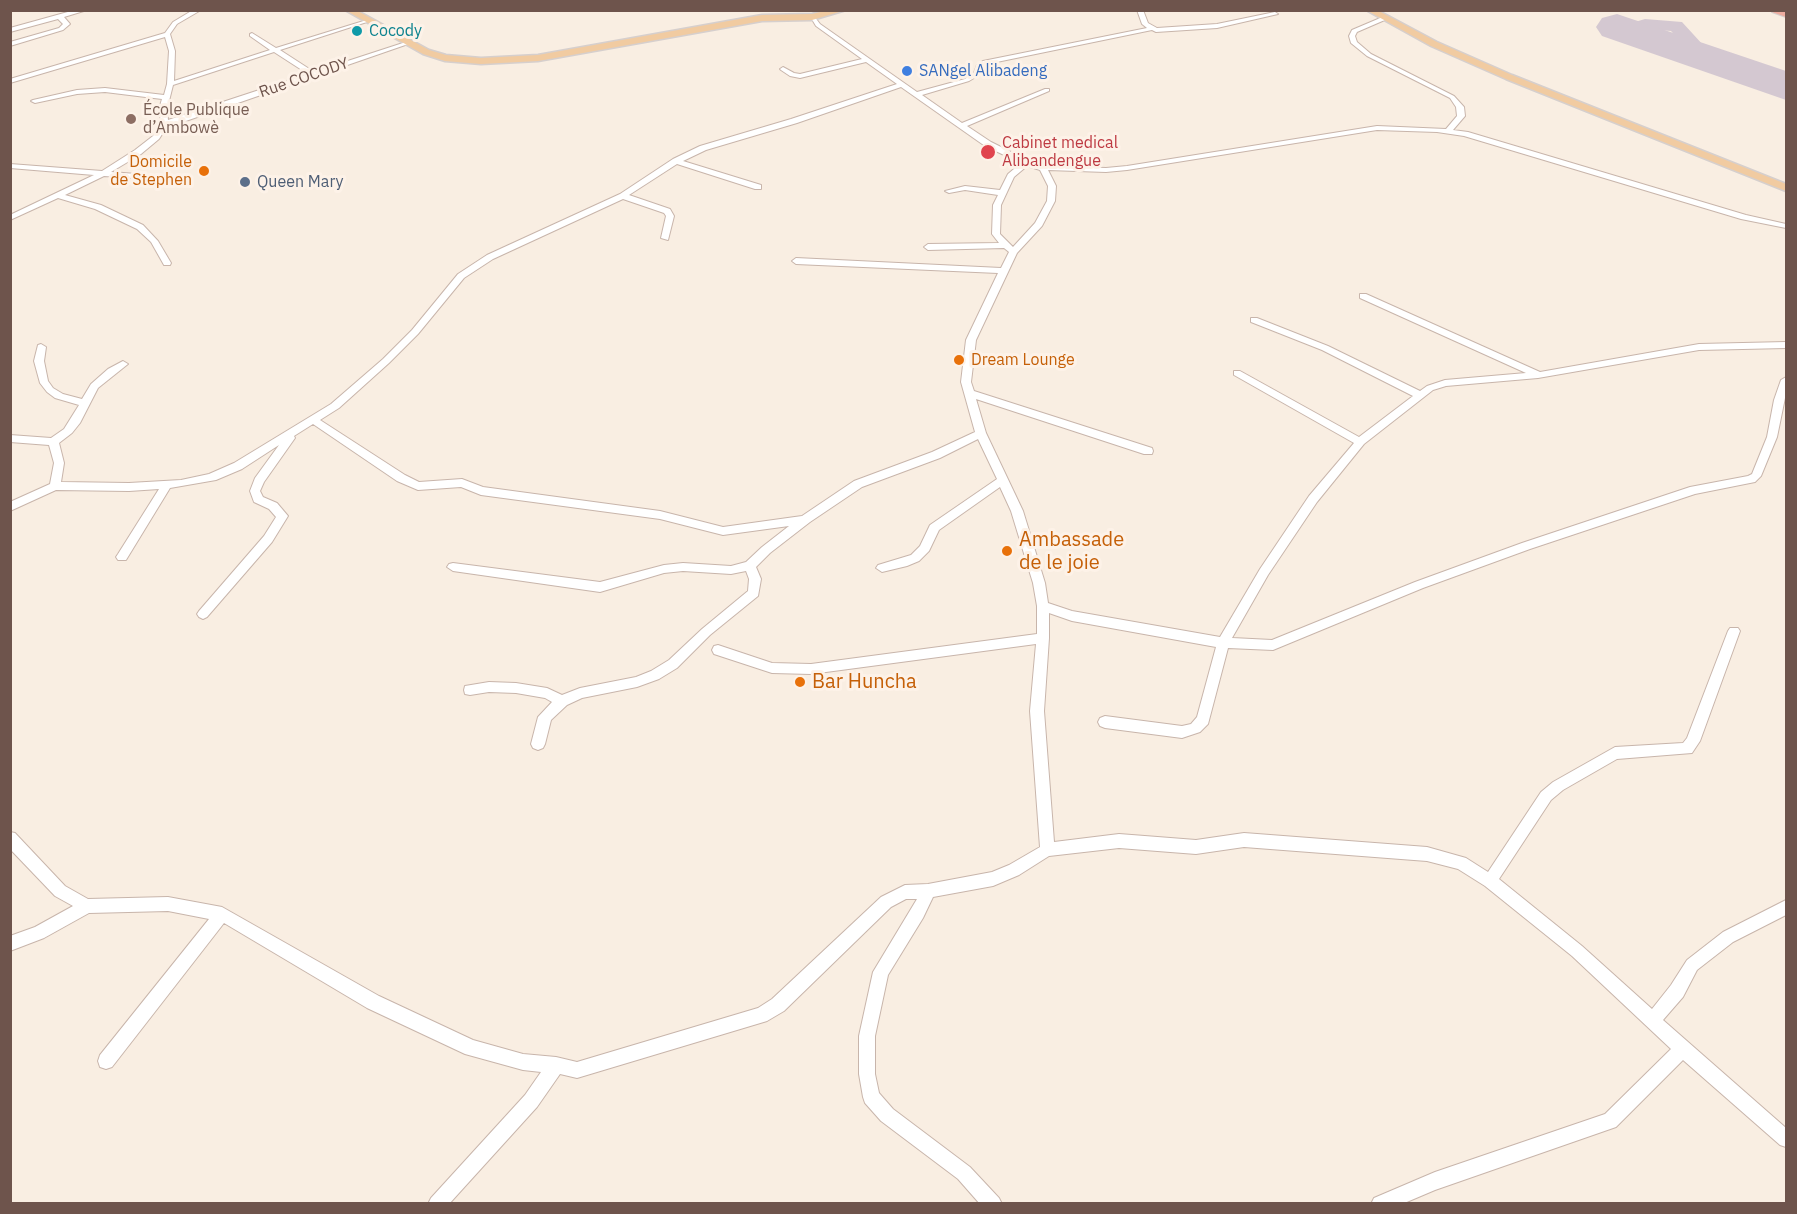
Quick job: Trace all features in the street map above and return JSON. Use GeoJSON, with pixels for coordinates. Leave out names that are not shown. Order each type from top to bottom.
{"type":"FeatureCollection","features":[{"type":"Feature","properties":{"kind":"highway"},"geometry":{"type":"LineString","coordinates":[[1775,10],[1786,14]]}},
{"type":"Feature","properties":{"kind":"main road"},"geometry":{"type":"LineString","coordinates":[[349,10],[408,43],[445,57],[502,61],[538,58],[762,18],[812,17],[842,10]]}},
{"type":"Feature","properties":{"kind":"main road"},"geometry":{"type":"LineString","coordinates":[[1370,10],[1515,75],[1786,182]]}},
{"type":"Feature","properties":{"kind":"main road"},"geometry":{"type":"LineString","coordinates":[[1382,14],[1434,44],[1515,80],[1786,188]]}},
{"type":"Feature","properties":{"kind":"street"},"geometry":{"type":"LineString","coordinates":[[10,30],[84,10]]}},
{"type":"Feature","properties":{"kind":"street"},"geometry":{"type":"LineString","coordinates":[[10,81],[167,34],[176,23],[198,10]]}},
{"type":"Feature","properties":{"kind":"street"},"geometry":{"type":"LineString","coordinates":[[1140,10],[1141,19],[1150,28]]}},
{"type":"Feature","properties":{"kind":"street"},"geometry":{"type":"LineString","coordinates":[[916,94],[967,80],[977,74],[979,66],[985,62],[1150,28],[1217,26],[1275,14]]}},
{"type":"Feature","properties":{"kind":"street"},"geometry":{"type":"LineString","coordinates":[[1382,14],[1354,31],[1352,36],[1354,43],[1376,58],[1452,97],[1460,107],[1461,116],[1448,131]]}},
{"type":"Feature","properties":{"kind":"street"},"geometry":{"type":"LineString","coordinates":[[10,44],[61,29],[67,24],[60,17]]}},
{"type":"Feature","properties":{"kind":"street"},"geometry":{"type":"LineString","coordinates":[[812,17],[818,25],[988,144],[1026,163],[1043,168],[1106,170],[1127,168],[1377,128],[1448,131],[1562,162],[1734,214],[1786,226]]}},
{"type":"Feature","properties":{"kind":"street"},"geometry":{"type":"LineString","coordinates":[[170,84],[368,20]]}},
{"type":"Feature","properties":{"kind":"street"},"geometry":{"type":"LineString","coordinates":[[10,218],[104,173],[148,144],[165,123],[163,109],[170,84],[172,51],[167,34]]}},
{"type":"Feature","properties":{"kind":"street"},"geometry":{"type":"LineString","coordinates":[[252,35],[314,75]]}},
{"type":"Feature","properties":{"kind":"street","name":"Rue COCODY"},"geometry":{"type":"LineString","coordinates":[[165,123],[177,121],[408,43]]}},
{"type":"Feature","properties":{"kind":"street"},"geometry":{"type":"LineString","coordinates":[[783,69],[792,75],[800,76],[867,60]]}},
{"type":"Feature","properties":{"kind":"street"},"geometry":{"type":"LineString","coordinates":[[10,507],[55,486],[167,485],[212,477],[238,466],[315,421],[386,362],[470,269],[506,249],[624,196],[676,161],[718,142],[794,121],[902,84]]}},
{"type":"Feature","properties":{"kind":"street"},"geometry":{"type":"LineString","coordinates":[[35,101],[78,92],[105,90],[167,97]]}},
{"type":"Feature","properties":{"kind":"street"},"geometry":{"type":"LineString","coordinates":[[961,126],[1047,90]]}},
{"type":"Feature","properties":{"kind":"street"},"geometry":{"type":"LineString","coordinates":[[676,161],[758,188]]}},
{"type":"Feature","properties":{"kind":"street"},"geometry":{"type":"LineString","coordinates":[[1009,248],[996,234],[995,219],[1002,194],[1011,176],[1026,163]]}},
{"type":"Feature","properties":{"kind":"street"},"geometry":{"type":"LineString","coordinates":[[10,166],[174,180]]}},
{"type":"Feature","properties":{"kind":"street"},"geometry":{"type":"LineString","coordinates":[[1043,168],[1052,186],[1051,201],[1039,224],[1009,248],[1004,271],[971,340],[966,370],[968,393],[981,433],[1003,480],[1030,549],[1043,606],[1043,638],[1037,711],[1047,850]]}},
{"type":"Feature","properties":{"kind":"street"},"geometry":{"type":"LineString","coordinates":[[950,191],[965,188],[1002,194]]}},
{"type":"Feature","properties":{"kind":"street"},"geometry":{"type":"LineString","coordinates":[[60,196],[98,207],[140,227],[154,242],[167,262]]}},
{"type":"Feature","properties":{"kind":"street"},"geometry":{"type":"LineString","coordinates":[[624,196],[667,211],[670,216],[665,238]]}},
{"type":"Feature","properties":{"kind":"street"},"geometry":{"type":"LineString","coordinates":[[928,247],[1009,248]]}},
{"type":"Feature","properties":{"kind":"street"},"geometry":{"type":"LineString","coordinates":[[796,261],[1004,271]]}},
{"type":"Feature","properties":{"kind":"street"},"geometry":{"type":"LineString","coordinates":[[1363,296],[1538,375]]}},
{"type":"Feature","properties":{"kind":"street"},"geometry":{"type":"LineString","coordinates":[[1254,320],[1325,348],[1420,395]]}},
{"type":"Feature","properties":{"kind":"street"},"geometry":{"type":"LineString","coordinates":[[1105,722],[1182,732],[1195,728],[1203,720],[1223,643],[1264,572],[1313,499],[1360,442],[1430,388],[1445,383],[1538,375],[1699,347],[1786,345]]}},
{"type":"Feature","properties":{"kind":"street"},"geometry":{"type":"LineString","coordinates":[[41,347],[39,361],[43,381],[50,390],[59,396],[86,404]]}},
{"type":"Feature","properties":{"kind":"street"},"geometry":{"type":"LineString","coordinates":[[10,438],[53,442],[69,431],[94,386],[123,364]]}},
{"type":"Feature","properties":{"kind":"street"},"geometry":{"type":"LineString","coordinates":[[1237,373],[1360,442]]}},
{"type":"Feature","properties":{"kind":"street"},"geometry":{"type":"LineString","coordinates":[[1043,606],[1072,616],[1223,643],[1273,645],[1419,585],[1526,546],[1694,490],[1751,479],[1756,476],[1772,438],[1779,400],[1786,380]]}},
{"type":"Feature","properties":{"kind":"street"},"geometry":{"type":"LineString","coordinates":[[968,393],[1148,451]]}},
{"type":"Feature","properties":{"kind":"street"},"geometry":{"type":"LineString","coordinates":[[315,421],[401,478],[418,486],[462,483],[492,492],[660,515],[723,531],[806,519]]}},
{"type":"Feature","properties":{"kind":"street"},"geometry":{"type":"LineString","coordinates":[[203,614],[268,539],[282,516],[273,506],[258,499],[255,491],[259,481],[295,433]]}},
{"type":"Feature","properties":{"kind":"street"},"geometry":{"type":"LineString","coordinates":[[453,567],[600,587],[664,569],[683,567],[731,570],[750,566],[766,550],[806,519],[858,484],[936,455],[981,433]]}},
{"type":"Feature","properties":{"kind":"street"},"geometry":{"type":"LineString","coordinates":[[53,442],[59,463],[55,486]]}},
{"type":"Feature","properties":{"kind":"street"},"geometry":{"type":"LineString","coordinates":[[882,568],[915,558],[925,548],[929,536],[942,521],[1003,480]]}},
{"type":"Feature","properties":{"kind":"street"},"geometry":{"type":"LineString","coordinates":[[122,557],[167,485]]}},
{"type":"Feature","properties":{"kind":"street"},"geometry":{"type":"LineString","coordinates":[[538,744],[545,717],[562,701],[580,693],[637,682],[673,664],[706,632],[754,593],[755,579],[750,566]]}},
{"type":"Feature","properties":{"kind":"street"},"geometry":{"type":"LineString","coordinates":[[1490,880],[1546,796],[1558,786],[1615,753],[1687,749],[1693,741],[1734,630]]}},
{"type":"Feature","properties":{"kind":"street"},"geometry":{"type":"LineString","coordinates":[[718,650],[772,668],[811,669],[1043,638]]}},
{"type":"Feature","properties":{"kind":"street"},"geometry":{"type":"LineString","coordinates":[[470,690],[489,687],[516,688],[547,693],[562,701]]}},
{"type":"Feature","properties":{"kind":"street"},"geometry":{"type":"LineString","coordinates":[[10,838],[60,891],[87,906]]}},
{"type":"Feature","properties":{"kind":"street"},"geometry":{"type":"LineString","coordinates":[[10,944],[39,933],[87,906],[168,904],[222,914],[374,1002],[471,1048],[523,1062],[556,1065],[577,1070],[761,1015],[778,1005],[886,902],[905,892],[928,891],[993,879],[1025,865],[1047,850],[1119,841],[1196,847],[1244,840],[1427,854],[1461,862],[1490,880],[1577,951],[1683,1049],[1786,1139]]}},
{"type":"Feature","properties":{"kind":"street"},"geometry":{"type":"LineString","coordinates":[[928,891],[918,913],[881,972],[867,1036],[867,1074],[871,1097],[887,1115],[964,1173],[993,1203]]}},
{"type":"Feature","properties":{"kind":"street"},"geometry":{"type":"LineString","coordinates":[[1653,1020],[1677,991],[1692,964],[1728,937],[1786,907]]}},
{"type":"Feature","properties":{"kind":"street"},"geometry":{"type":"LineString","coordinates":[[106,1061],[222,914]]}},
{"type":"Feature","properties":{"kind":"street"},"geometry":{"type":"LineString","coordinates":[[1380,1203],[1435,1181],[1610,1121],[1683,1049]]}},
{"type":"Feature","properties":{"kind":"street"},"geometry":{"type":"LineString","coordinates":[[437,1203],[531,1101],[556,1065]]}},
{"type":"Feature","properties":{"kind":"taxiway"},"geometry":{"type":"LineString","coordinates":[[1681,50],[1644,42],[1635,37],[1631,29],[1645,24],[1676,26],[1698,50],[1719,63]]}},
{"type":"Feature","properties":{"kind":"runway"},"geometry":{"type":"LineString","coordinates":[[1617,27],[1786,86]]}},
{"type":"Feature","properties":{"kind":"place","name":"Cocody"},"geometry":{"type":"Point","coordinates":[357,31]}},
{"type":"Feature","properties":{"kind":"place","name":"SANgel Alibadeng"},"geometry":{"type":"Point","coordinates":[907,71]}},
{"type":"Feature","properties":{"kind":"place","name":"École Publique d’Ambowè"},"geometry":{"type":"Point","coordinates":[131,119]}},
{"type":"Feature","properties":{"kind":"place","name":"Cabinet medical Alibandengue"},"geometry":{"type":"Point","coordinates":[988,152]}},
{"type":"Feature","properties":{"kind":"place","name":"Domicile de Stephen"},"geometry":{"type":"Point","coordinates":[204,171]}},
{"type":"Feature","properties":{"kind":"place","name":"Queen Mary"},"geometry":{"type":"Point","coordinates":[245,182]}},
{"type":"Feature","properties":{"kind":"place","name":"Dream Lounge"},"geometry":{"type":"Point","coordinates":[959,360]}},
{"type":"Feature","properties":{"kind":"place","name":"Ambassade de le joie"},"geometry":{"type":"Point","coordinates":[1007,551]}},
{"type":"Feature","properties":{"kind":"place","name":"Bar Huncha"},"geometry":{"type":"Point","coordinates":[800,682]}}]}
